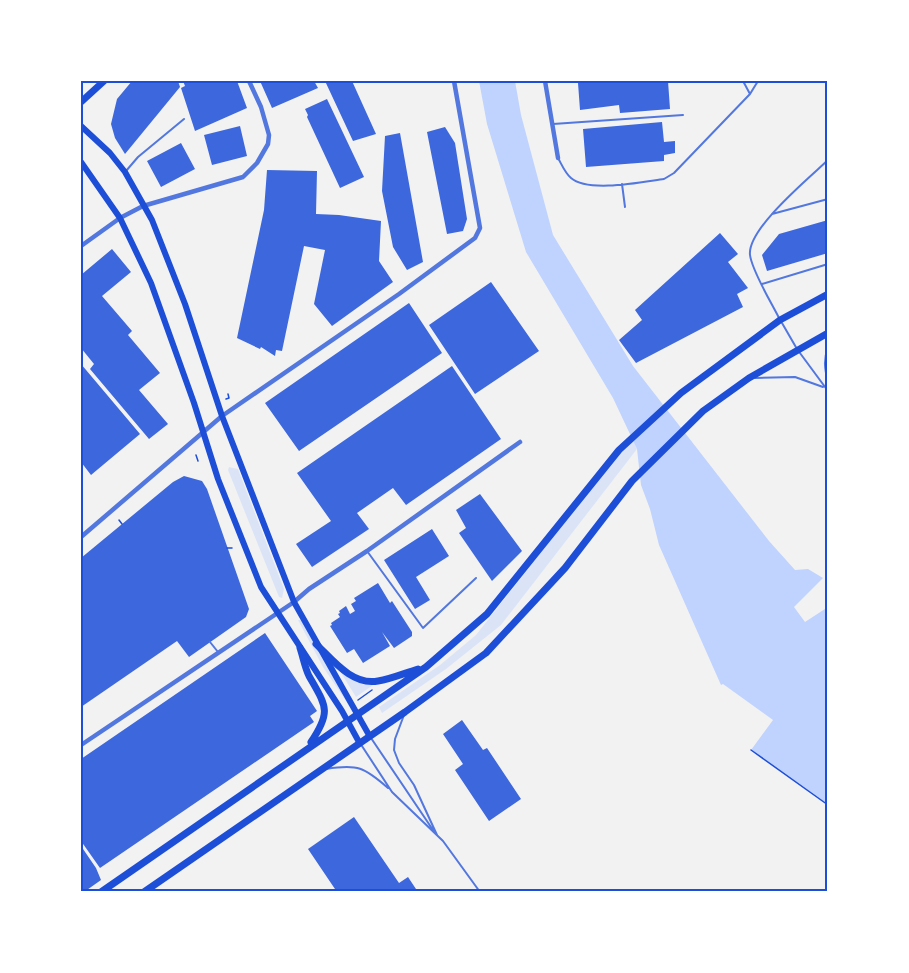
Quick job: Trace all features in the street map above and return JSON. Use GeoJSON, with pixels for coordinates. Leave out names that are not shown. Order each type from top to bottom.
{"type":"FeatureCollection","features":[{"type":"Feature","properties":{"kind":"main road"},"geometry":{"type":"LineString","coordinates":[[81,102],[104,81]]}},
{"type":"Feature","properties":{"kind":"main road"},"geometry":{"type":"LineString","coordinates":[[81,126],[111,153],[125,172],[161,240],[222,416],[294,602],[369,735]]}},
{"type":"Feature","properties":{"kind":"main road"},"geometry":{"type":"LineString","coordinates":[[81,162],[120,218],[151,283],[218,479],[261,587],[359,742]]}},
{"type":"Feature","properties":{"kind":"main road"},"geometry":{"type":"LineString","coordinates":[[101,892],[426,667],[487,614],[619,450],[681,393],[780,320],[828,294]]}},
{"type":"Feature","properties":{"kind":"main road"},"geometry":{"type":"LineString","coordinates":[[144,892],[405,712],[486,653],[565,568],[633,481],[703,411],[749,378],[828,333]]}},
{"type":"Feature","properties":{"kind":"main road"},"geometry":{"type":"LineString","coordinates":[[316,644],[342,670],[357,678],[375,682],[426,667]]}},
{"type":"Feature","properties":{"kind":"main road"},"geometry":{"type":"LineString","coordinates":[[300,648],[308,674],[324,703],[325,715],[308,747]]}},
{"type":"Feature","properties":{"kind":"street"},"geometry":{"type":"LineString","coordinates":[[81,246],[120,218],[143,206],[243,177],[257,163],[268,144],[261,107],[249,81]]}},
{"type":"Feature","properties":{"kind":"street"},"geometry":{"type":"LineString","coordinates":[[81,537],[153,478],[222,416],[399,294],[475,238],[480,228],[454,81]]}},
{"type":"Feature","properties":{"kind":"street"},"geometry":{"type":"LineString","coordinates":[[544,81],[558,158]]}},
{"type":"Feature","properties":{"kind":"street"},"geometry":{"type":"LineString","coordinates":[[81,745],[368,551],[520,442]]}},
{"type":"Feature","properties":{"kind":"lane"},"geometry":{"type":"LineString","coordinates":[[743,81],[750,94]]}},
{"type":"Feature","properties":{"kind":"lane"},"geometry":{"type":"LineString","coordinates":[[558,158],[572,180],[587,186],[664,179],[674,173],[750,94],[759,81]]}},
{"type":"Feature","properties":{"kind":"lane"},"geometry":{"type":"LineString","coordinates":[[553,124],[683,115]]}},
{"type":"Feature","properties":{"kind":"lane"},"geometry":{"type":"LineString","coordinates":[[125,172],[138,157],[184,119]]}},
{"type":"Feature","properties":{"kind":"lane"},"geometry":{"type":"LineString","coordinates":[[824,388],[780,320],[750,256],[750,246],[772,214],[828,160]]}},
{"type":"Feature","properties":{"kind":"lane"},"geometry":{"type":"LineString","coordinates":[[622,184],[625,207]]}},
{"type":"Feature","properties":{"kind":"lane"},"geometry":{"type":"LineString","coordinates":[[772,214],[828,199]]}},
{"type":"Feature","properties":{"kind":"lane"},"geometry":{"type":"LineString","coordinates":[[762,284],[828,264]]}},
{"type":"Feature","properties":{"kind":"lane"},"geometry":{"type":"LineString","coordinates":[[828,347],[824,367],[828,383]]}},
{"type":"Feature","properties":{"kind":"lane"},"geometry":{"type":"LineString","coordinates":[[749,378],[795,377],[828,391]]}},
{"type":"Feature","properties":{"kind":"lane"},"geometry":{"type":"LineString","coordinates":[[368,551],[423,628],[476,578]]}},
{"type":"Feature","properties":{"kind":"lane"},"geometry":{"type":"LineString","coordinates":[[210,642],[218,652]]}},
{"type":"Feature","properties":{"kind":"lane"},"geometry":{"type":"LineString","coordinates":[[405,712],[395,739],[394,750],[399,763],[414,785],[438,837]]}},
{"type":"Feature","properties":{"kind":"lane"},"geometry":{"type":"LineString","coordinates":[[369,735],[438,837]]}},
{"type":"Feature","properties":{"kind":"lane"},"geometry":{"type":"LineString","coordinates":[[359,742],[392,792]]}},
{"type":"Feature","properties":{"kind":"lane"},"geometry":{"type":"LineString","coordinates":[[320,770],[343,766],[360,767],[372,774],[443,842],[480,892]]}},
{"type":"Feature","properties":{"kind":"path"},"geometry":{"type":"LineString","coordinates":[[228,394],[228,400]]}},
{"type":"Feature","properties":{"kind":"path"},"geometry":{"type":"LineString","coordinates":[[196,455],[198,460],[202,459]]}},
{"type":"Feature","properties":{"kind":"path"},"geometry":{"type":"LineString","coordinates":[[119,520],[122,524]]}},
{"type":"Feature","properties":{"kind":"path"},"geometry":{"type":"LineString","coordinates":[[227,548],[232,548]]}},
{"type":"Feature","properties":{"kind":"path"},"geometry":{"type":"LineString","coordinates":[[355,702],[375,688]]}},
{"type":"Feature","properties":{"kind":"path"},"geometry":{"type":"LineString","coordinates":[[751,750],[828,805]]}},
{"type":"Feature","properties":{"kind":"shaded area"},"geometry":{"type":"Polygon","coordinates":[[[632,437],[637,449],[501,625],[446,669],[382,713],[379,707],[440,665],[476,635],[632,437]]]}},
{"type":"Feature","properties":{"kind":"shaded area"},"geometry":{"type":"Polygon","coordinates":[[[229,467],[238,469],[284,589],[282,598],[279,597],[228,470],[229,467]]]}},
{"type":"Feature","properties":{"kind":"shaded area"},"geometry":{"type":"Polygon","coordinates":[[[298,620],[301,620],[351,702],[348,704],[323,667],[298,620]]]}},
{"type":"Feature","properties":{"kind":"shaded area"},"geometry":{"type":"Polygon","coordinates":[[[333,660],[343,672],[376,683],[356,697],[333,660]]]}},
{"type":"Feature","properties":{"kind":"water"},"geometry":{"type":"Polygon","coordinates":[[[479,81],[515,81],[521,115],[553,235],[633,366],[769,541],[795,570],[808,569],[823,578],[794,607],[805,622],[828,607],[828,805],[751,750],[773,720],[723,684],[721,685],[659,545],[641,485],[637,449],[613,398],[526,252],[487,124],[479,81]]]}},
{"type":"Feature","properties":{"kind":"building"},"geometry":{"type":"Polygon","coordinates":[[[132,81],[178,81],[180,87],[125,154],[115,138],[111,124],[117,99],[132,81]]]}},
{"type":"Feature","properties":{"kind":"building"},"geometry":{"type":"Polygon","coordinates":[[[183,81],[237,81],[247,108],[195,131],[181,88],[185,86],[183,81]]]}},
{"type":"Feature","properties":{"kind":"building"},"geometry":{"type":"Polygon","coordinates":[[[260,81],[314,81],[318,88],[272,108],[260,81]]]}},
{"type":"Feature","properties":{"kind":"building"},"geometry":{"type":"Polygon","coordinates":[[[325,81],[352,81],[376,134],[353,141],[325,81]]]}},
{"type":"Feature","properties":{"kind":"building"},"geometry":{"type":"Polygon","coordinates":[[[668,81],[670,109],[620,113],[619,105],[580,110],[578,83],[668,81]]]}},
{"type":"Feature","properties":{"kind":"building"},"geometry":{"type":"Polygon","coordinates":[[[327,99],[364,177],[340,188],[305,109],[327,99]]]}},
{"type":"Feature","properties":{"kind":"building"},"geometry":{"type":"Polygon","coordinates":[[[662,122],[664,142],[675,141],[675,153],[664,155],[664,161],[586,167],[583,129],[662,122]]]}},
{"type":"Feature","properties":{"kind":"building"},"geometry":{"type":"Polygon","coordinates":[[[240,126],[247,156],[212,165],[204,135],[240,126]]]}},
{"type":"Feature","properties":{"kind":"building"},"geometry":{"type":"Polygon","coordinates":[[[445,127],[455,143],[467,219],[463,231],[447,234],[427,132],[445,127]]]}},
{"type":"Feature","properties":{"kind":"building"},"geometry":{"type":"Polygon","coordinates":[[[400,133],[423,262],[407,270],[393,247],[382,191],[385,136],[400,133]]]}},
{"type":"Feature","properties":{"kind":"building"},"geometry":{"type":"Polygon","coordinates":[[[181,143],[195,169],[161,187],[147,161],[181,143]]]}},
{"type":"Feature","properties":{"kind":"building"},"geometry":{"type":"Polygon","coordinates":[[[267,170],[317,171],[316,214],[381,221],[379,261],[393,282],[332,326],[314,304],[325,250],[304,246],[282,351],[276,350],[275,356],[261,347],[260,349],[237,338],[264,210],[267,170]]]}},
{"type":"Feature","properties":{"kind":"building"},"geometry":{"type":"Polygon","coordinates":[[[828,220],[828,253],[767,271],[762,255],[779,234],[828,220]]]}},
{"type":"Feature","properties":{"kind":"building"},"geometry":{"type":"Polygon","coordinates":[[[720,233],[738,254],[728,262],[748,288],[737,294],[743,307],[636,363],[619,340],[642,320],[635,310],[720,233]]]}},
{"type":"Feature","properties":{"kind":"building"},"geometry":{"type":"Polygon","coordinates":[[[112,249],[131,272],[102,296],[132,331],[128,335],[160,373],[139,390],[168,424],[149,439],[90,369],[94,364],[81,348],[81,275],[112,249]]]}},
{"type":"Feature","properties":{"kind":"building"},"geometry":{"type":"Polygon","coordinates":[[[491,282],[539,351],[475,394],[429,325],[491,282]]]}},
{"type":"Feature","properties":{"kind":"building"},"geometry":{"type":"Polygon","coordinates":[[[409,303],[442,353],[299,451],[265,403],[409,303]]]}},
{"type":"Feature","properties":{"kind":"building"},"geometry":{"type":"Polygon","coordinates":[[[81,364],[140,434],[91,475],[81,462],[81,364]]]}},
{"type":"Feature","properties":{"kind":"building"},"geometry":{"type":"Polygon","coordinates":[[[452,366],[501,439],[406,505],[393,488],[357,513],[369,529],[312,567],[296,544],[331,521],[297,473],[452,366]]]}},
{"type":"Feature","properties":{"kind":"building"},"geometry":{"type":"Polygon","coordinates":[[[184,476],[202,481],[207,489],[249,609],[246,617],[189,657],[177,641],[81,707],[81,558],[173,482],[184,476]]]}},
{"type":"Feature","properties":{"kind":"building"},"geometry":{"type":"Polygon","coordinates":[[[480,494],[522,551],[492,581],[459,533],[466,528],[456,510],[480,494]]]}},
{"type":"Feature","properties":{"kind":"building"},"geometry":{"type":"Polygon","coordinates":[[[432,529],[449,556],[416,577],[430,600],[415,609],[384,560],[432,529]]]}},
{"type":"Feature","properties":{"kind":"building"},"geometry":{"type":"Polygon","coordinates":[[[378,583],[412,632],[412,636],[394,648],[382,632],[390,646],[363,663],[354,649],[347,653],[330,626],[340,617],[339,611],[346,606],[350,614],[355,611],[351,604],[356,601],[354,598],[378,583]]]}},
{"type":"Feature","properties":{"kind":"building"},"geometry":{"type":"Polygon","coordinates":[[[265,633],[317,711],[310,716],[314,722],[100,868],[81,841],[81,759],[265,633]]]}},
{"type":"Feature","properties":{"kind":"building"},"geometry":{"type":"Polygon","coordinates":[[[462,720],[483,750],[487,748],[521,799],[489,821],[455,770],[463,764],[443,734],[462,720]]]}},
{"type":"Feature","properties":{"kind":"building"},"geometry":{"type":"Polygon","coordinates":[[[354,817],[399,883],[408,877],[418,892],[337,892],[308,849],[354,817]]]}},
{"type":"Feature","properties":{"kind":"building"},"geometry":{"type":"Polygon","coordinates":[[[81,846],[101,880],[84,892],[81,892],[81,846]]]}}]}
